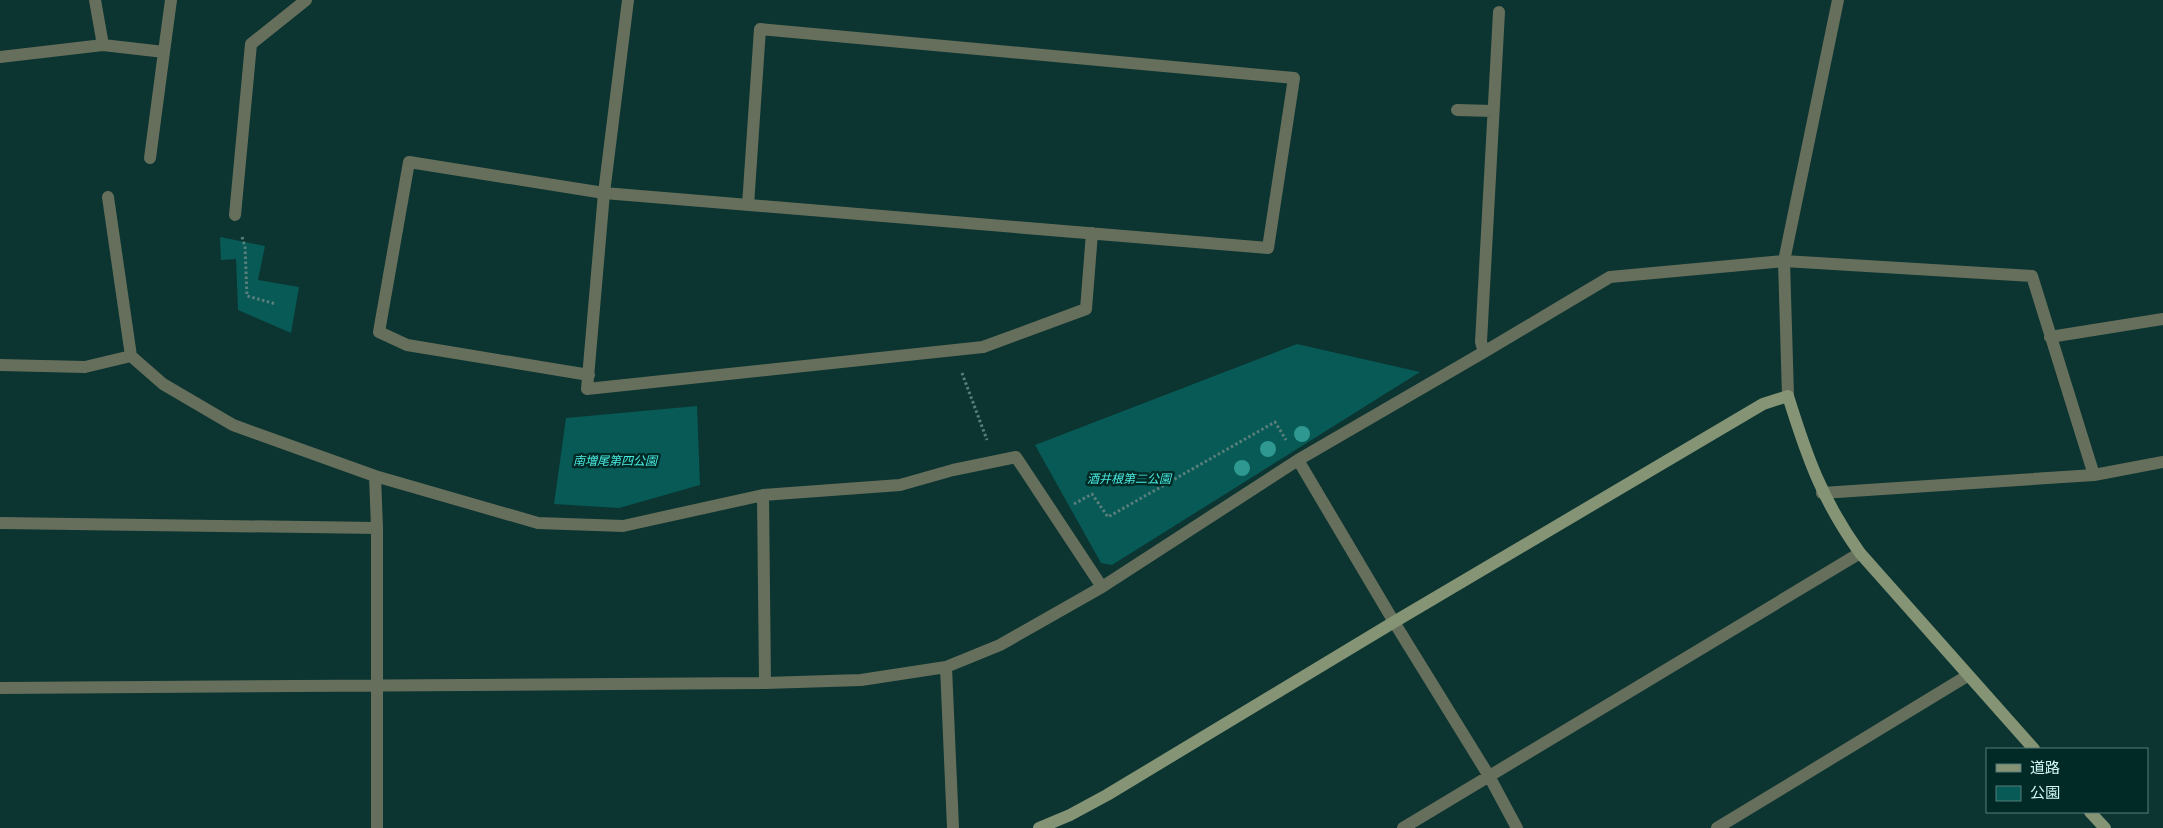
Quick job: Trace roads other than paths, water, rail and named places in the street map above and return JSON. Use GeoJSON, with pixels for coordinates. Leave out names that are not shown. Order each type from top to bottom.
{"type":"FeatureCollection","features":[{"type":"Feature","properties":{"kind":"street"},"geometry":{"type":"LineString","coordinates":[[95,0],[103,45]]}},
{"type":"Feature","properties":{"kind":"street"},"geometry":{"type":"LineString","coordinates":[[150,158],[171,0]]}},
{"type":"Feature","properties":{"kind":"street"},"geometry":{"type":"LineString","coordinates":[[235,216],[251,44],[306,0]]}},
{"type":"Feature","properties":{"kind":"street"},"geometry":{"type":"LineString","coordinates":[[628,0],[604,193],[588,389],[983,348],[1086,309],[1092,233]]}},
{"type":"Feature","properties":{"kind":"street"},"geometry":{"type":"LineString","coordinates":[[1838,0],[1784,260],[1788,396],[1805,452],[1822,493],[1840,525],[1860,553],[1967,676],[2033,748]]}},
{"type":"Feature","properties":{"kind":"street"},"geometry":{"type":"LineString","coordinates":[[1484,352],[1481,342],[1499,12]]}},
{"type":"Feature","properties":{"kind":"street"},"geometry":{"type":"LineString","coordinates":[[589,375],[407,345],[379,332],[409,162],[604,193],[748,205],[1092,233],[1268,248],[1294,78],[760,29],[748,205]]}},
{"type":"Feature","properties":{"kind":"street"},"geometry":{"type":"LineString","coordinates":[[0,57],[103,45],[164,52]]}},
{"type":"Feature","properties":{"kind":"street"},"geometry":{"type":"LineString","coordinates":[[1457,110],[1493,111]]}},
{"type":"Feature","properties":{"kind":"street"},"geometry":{"type":"LineString","coordinates":[[108,198],[131,356],[162,384],[233,425],[375,476],[538,523],[622,526],[763,495],[900,485],[953,470],[1016,457],[1102,587]]}},
{"type":"Feature","properties":{"kind":"street"},"geometry":{"type":"LineString","coordinates":[[0,688],[764,683],[861,680],[946,667],[1000,645],[1102,587],[1298,460],[1610,276],[1784,260],[2032,276],[2094,475]]}},
{"type":"Feature","properties":{"kind":"street"},"geometry":{"type":"LineString","coordinates":[[2050,337],[2163,319]]}},
{"type":"Feature","properties":{"kind":"street"},"geometry":{"type":"LineString","coordinates":[[0,365],[85,367],[131,356]]}},
{"type":"Feature","properties":{"kind":"street"},"geometry":{"type":"LineString","coordinates":[[1039,828],[1070,815],[1107,795],[1394,622],[1763,404],[1788,396]]}},
{"type":"Feature","properties":{"kind":"street"},"geometry":{"type":"LineString","coordinates":[[1298,460],[1394,622],[1490,776],[1517,828]]}},
{"type":"Feature","properties":{"kind":"street"},"geometry":{"type":"LineString","coordinates":[[1822,493],[2094,475],[2163,462]]}},
{"type":"Feature","properties":{"kind":"street"},"geometry":{"type":"LineString","coordinates":[[375,476],[377,528],[377,828]]}},
{"type":"Feature","properties":{"kind":"street"},"geometry":{"type":"LineString","coordinates":[[763,495],[764,683]]}},
{"type":"Feature","properties":{"kind":"street"},"geometry":{"type":"LineString","coordinates":[[0,523],[377,528]]}},
{"type":"Feature","properties":{"kind":"street"},"geometry":{"type":"LineString","coordinates":[[1403,828],[1860,553]]}},
{"type":"Feature","properties":{"kind":"street"},"geometry":{"type":"LineString","coordinates":[[946,667],[953,828]]}},
{"type":"Feature","properties":{"kind":"street"},"geometry":{"type":"LineString","coordinates":[[1717,828],[1967,676]]}},
{"type":"Feature","properties":{"kind":"street"},"geometry":{"type":"LineString","coordinates":[[2091,813],[2105,828]]}},
{"type":"Feature","properties":{"kind":"park label","name":"南増尾第四公園"},"geometry":{"type":"Point","coordinates":[615,460]}},
{"type":"Feature","properties":{"kind":"park label","name":"酒井根第二公園"},"geometry":{"type":"Point","coordinates":[1129,478]}}]}
